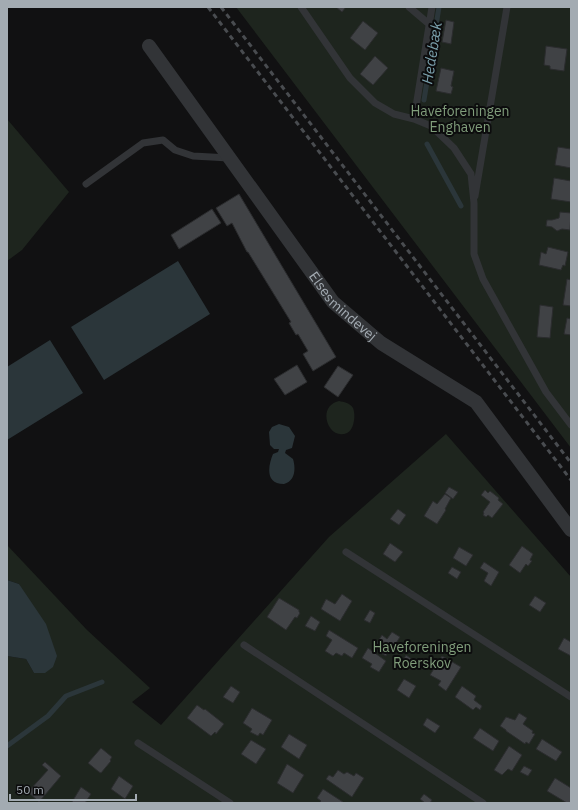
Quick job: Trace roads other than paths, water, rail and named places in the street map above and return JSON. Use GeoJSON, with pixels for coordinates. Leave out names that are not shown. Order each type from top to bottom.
{"type":"FeatureCollection","features":[{"type":"Feature","properties":{"kind":"street","name":"Elsesmindevej"},"geometry":{"type":"LineString","coordinates":[[149,46],[333,302],[381,343],[476,402],[571,530]]}},
{"type":"Feature","properties":{"kind":"lane"},"geometry":{"type":"LineString","coordinates":[[301,7],[350,78],[375,103],[394,114],[414,119],[431,126],[454,148],[470,174],[474,203],[474,254],[483,279],[546,392],[571,425]]}},
{"type":"Feature","properties":{"kind":"lane"},"geometry":{"type":"LineString","coordinates":[[408,7],[429,24]]}},
{"type":"Feature","properties":{"kind":"lane"},"geometry":{"type":"LineString","coordinates":[[414,119],[432,7]]}},
{"type":"Feature","properties":{"kind":"lane"},"geometry":{"type":"LineString","coordinates":[[474,203],[508,7]]}},
{"type":"Feature","properties":{"kind":"lane"},"geometry":{"type":"LineString","coordinates":[[86,184],[143,143],[163,140],[175,150],[193,156],[229,158]]}},
{"type":"Feature","properties":{"kind":"lane"},"geometry":{"type":"LineString","coordinates":[[346,552],[571,697]]}},
{"type":"Feature","properties":{"kind":"lane"},"geometry":{"type":"LineString","coordinates":[[244,645],[483,803]]}},
{"type":"Feature","properties":{"kind":"lane"},"geometry":{"type":"LineString","coordinates":[[138,743],[230,803]]}},
{"type":"Feature","properties":{"kind":"waterway","name":"Hedebæk"},"geometry":{"type":"LineString","coordinates":[[424,100],[439,7]]}},
{"type":"Feature","properties":{"kind":"waterway","name":"Hedebæk"},"geometry":{"type":"LineString","coordinates":[[427,144],[461,206]]}},
{"type":"Feature","properties":{"kind":"waterway","name":"Hedebæk"},"geometry":{"type":"LineString","coordinates":[[7,746],[48,716],[66,696],[102,682]]}},
{"type":"Feature","properties":{"kind":"railway"},"geometry":{"type":"LineString","coordinates":[[208,7],[571,480]]}},
{"type":"Feature","properties":{"kind":"railway"},"geometry":{"type":"LineString","coordinates":[[221,7],[571,463]]}},
{"type":"Feature","properties":{"kind":"park label","name":"Haveforeningen Enghaven"},"geometry":{"type":"Point","coordinates":[460,120]}},
{"type":"Feature","properties":{"kind":"park label","name":"Haveforeningen Roerskov"},"geometry":{"type":"Point","coordinates":[422,656]}}]}
